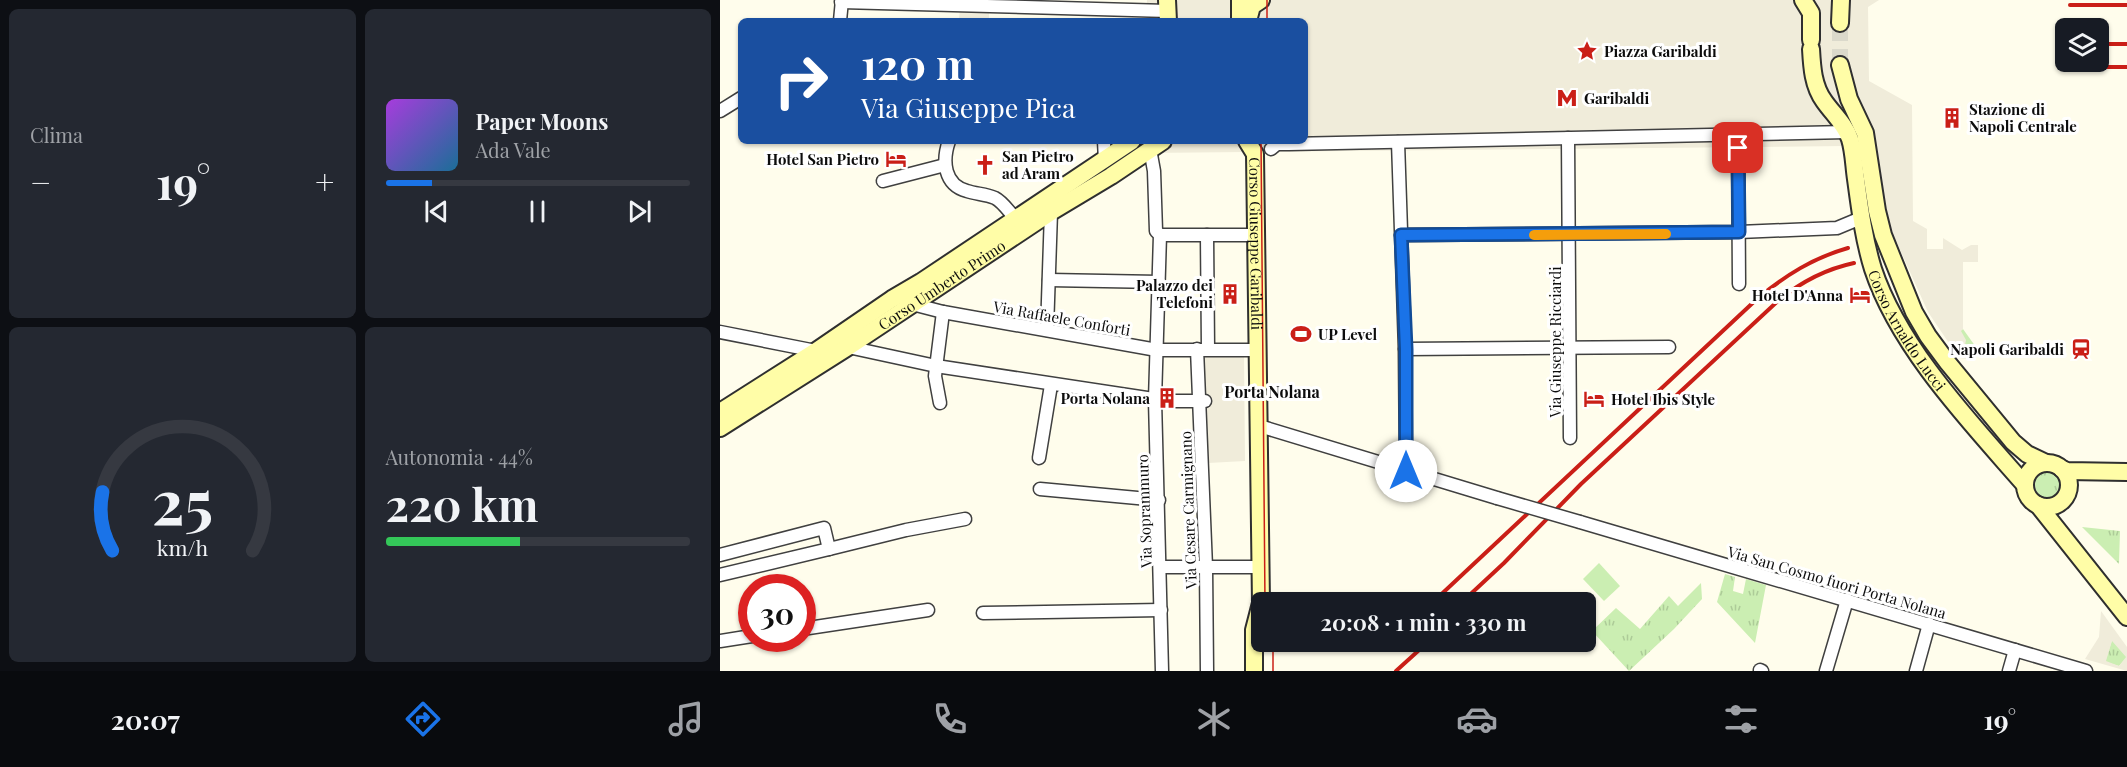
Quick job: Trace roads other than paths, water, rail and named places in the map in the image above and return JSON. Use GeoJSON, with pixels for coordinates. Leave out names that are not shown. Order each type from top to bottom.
{"type":"FeatureCollection","features":[{"type":"Feature","properties":{"kind":"main road"},"geometry":{"type":"LineString","coordinates":[[1240,0],[1240,18]]}},
{"type":"Feature","properties":{"kind":"main road"},"geometry":{"type":"LineString","coordinates":[[1249,18],[1252,6],[1261,0]]}},
{"type":"Feature","properties":{"kind":"main road"},"geometry":{"type":"LineString","coordinates":[[1803,0],[1811,13],[1812,64],[1818,90],[1823,100],[1855,141]]}},
{"type":"Feature","properties":{"kind":"main road"},"geometry":{"type":"LineString","coordinates":[[1833,0],[1840,20],[1841,0]]}},
{"type":"Feature","properties":{"kind":"main road"},"geometry":{"type":"LineString","coordinates":[[1840,65],[1850,99],[1861,123],[1855,141]]}},
{"type":"Feature","properties":{"kind":"main road","name":"Corso Arnaldo Lucci"},"geometry":{"type":"LineString","coordinates":[[1855,141],[1862,218],[1874,270],[1882,291],[1912,346],[1957,405],[2025,485]]}},
{"type":"Feature","properties":{"kind":"main road","name":"Corso Arnaldo Lucci"},"geometry":{"type":"LineString","coordinates":[[1855,141],[1883,235],[1914,312],[1928,336],[2013,442],[2027,454],[2054,466]]}},
{"type":"Feature","properties":{"kind":"main road","name":"Corso Umberto Primo"},"geometry":{"type":"LineString","coordinates":[[720,412],[1128,144]]}},
{"type":"Feature","properties":{"kind":"main road","name":"Corso Giuseppe Garibaldi"},"geometry":{"type":"LineString","coordinates":[[1249,144],[1255,154],[1260,427]]}},
{"type":"Feature","properties":{"kind":"main road","name":"Corso Umberto Primo"},"geometry":{"type":"LineString","coordinates":[[720,428],[1157,145]]}},
{"type":"Feature","properties":{"kind":"main road"},"geometry":{"type":"LineString","coordinates":[[1254,671],[1254,630],[1261,603],[1260,427]]}},
{"type":"Feature","properties":{"kind":"main road"},"geometry":{"type":"LineString","coordinates":[[2127,472],[2067,471],[2039,464],[2027,475],[2025,485],[2028,496],[2068,541],[2127,617]]}},
{"type":"Feature","properties":{"kind":"main road"},"geometry":{"type":"LineString","coordinates":[[2054,466],[2069,480],[2066,496],[2068,541]]}},
{"type":"Feature","properties":{"kind":"main road"},"geometry":{"type":"LineString","coordinates":[[2038,505],[2050,507],[2096,480],[2127,472]]}},
{"type":"Feature","properties":{"kind":"street"},"geometry":{"type":"LineString","coordinates":[[840,18],[842,1],[1104,16],[1168,11]]}},
{"type":"Feature","properties":{"kind":"street"},"geometry":{"type":"LineString","coordinates":[[720,111],[738,100]]}},
{"type":"Feature","properties":{"kind":"street"},"geometry":{"type":"LineString","coordinates":[[1738,134],[1739,284]]}},
{"type":"Feature","properties":{"kind":"street"},"geometry":{"type":"LineString","coordinates":[[1308,143],[1738,134],[1855,141]]}},
{"type":"Feature","properties":{"kind":"street","name":"Via Giuseppe Ricciardi"},"geometry":{"type":"LineString","coordinates":[[1568,138],[1570,438]]}},
{"type":"Feature","properties":{"kind":"street"},"geometry":{"type":"LineString","coordinates":[[1260,427],[1406,471],[1406,349],[1398,142]]}},
{"type":"Feature","properties":{"kind":"street"},"geometry":{"type":"LineString","coordinates":[[948,144],[945,165],[949,178],[956,186],[997,199],[1015,218]]}},
{"type":"Feature","properties":{"kind":"street"},"geometry":{"type":"LineString","coordinates":[[1104,144],[1105,161]]}},
{"type":"Feature","properties":{"kind":"street"},"geometry":{"type":"LineString","coordinates":[[1270,149],[1277,144]]}},
{"type":"Feature","properties":{"kind":"street","name":"Via Soprammuro"},"geometry":{"type":"LineString","coordinates":[[1157,145],[1154,171],[1156,231],[1160,235],[1157,400],[1162,671]]}},
{"type":"Feature","properties":{"kind":"street"},"geometry":{"type":"LineString","coordinates":[[883,182],[945,165]]}},
{"type":"Feature","properties":{"kind":"street"},"geometry":{"type":"LineString","coordinates":[[1047,330],[1051,212]]}},
{"type":"Feature","properties":{"kind":"street"},"geometry":{"type":"LineString","coordinates":[[1401,235],[1739,232],[1837,228],[1862,218]]}},
{"type":"Feature","properties":{"kind":"street"},"geometry":{"type":"LineString","coordinates":[[1160,235],[1257,235]]}},
{"type":"Feature","properties":{"kind":"street","name":"Via Cesare Carmignano"},"geometry":{"type":"LineString","coordinates":[[1207,235],[1202,400],[1207,671]]}},
{"type":"Feature","properties":{"kind":"street"},"geometry":{"type":"LineString","coordinates":[[1049,280],[1159,282]]}},
{"type":"Feature","properties":{"kind":"street","name":"Via Raffaele Conforti"},"geometry":{"type":"LineString","coordinates":[[912,304],[943,312],[1157,350],[1259,350]]}},
{"type":"Feature","properties":{"kind":"street"},"geometry":{"type":"LineString","coordinates":[[940,403],[935,376],[943,312]]}},
{"type":"Feature","properties":{"kind":"street"},"geometry":{"type":"LineString","coordinates":[[720,332],[816,351]]}},
{"type":"Feature","properties":{"kind":"street"},"geometry":{"type":"LineString","coordinates":[[1406,349],[1669,346]]}},
{"type":"Feature","properties":{"kind":"street"},"geometry":{"type":"LineString","coordinates":[[848,347],[936,366],[1157,400]]}},
{"type":"Feature","properties":{"kind":"street"},"geometry":{"type":"LineString","coordinates":[[1040,458],[1051,385]]}},
{"type":"Feature","properties":{"kind":"street"},"geometry":{"type":"LineString","coordinates":[[1175,401],[1202,400]]}},
{"type":"Feature","properties":{"kind":"street","name":"Via San Cosmo fuori Porta Nolana"},"geometry":{"type":"LineString","coordinates":[[1406,471],[2086,671]]}},
{"type":"Feature","properties":{"kind":"street"},"geometry":{"type":"LineString","coordinates":[[1040,489],[1159,500]]}},
{"type":"Feature","properties":{"kind":"street"},"geometry":{"type":"LineString","coordinates":[[720,575],[906,530],[965,519]]}},
{"type":"Feature","properties":{"kind":"street"},"geometry":{"type":"LineString","coordinates":[[720,555],[824,528],[830,549]]}},
{"type":"Feature","properties":{"kind":"street"},"geometry":{"type":"LineString","coordinates":[[1161,567],[1261,567]]}},
{"type":"Feature","properties":{"kind":"street"},"geometry":{"type":"LineString","coordinates":[[1826,671],[1847,600]]}},
{"type":"Feature","properties":{"kind":"street"},"geometry":{"type":"LineString","coordinates":[[816,627],[928,610]]}},
{"type":"Feature","properties":{"kind":"street"},"geometry":{"type":"LineString","coordinates":[[983,613],[1161,610]]}},
{"type":"Feature","properties":{"kind":"street"},"geometry":{"type":"LineString","coordinates":[[1916,671],[1929,624]]}},
{"type":"Feature","properties":{"kind":"street"},"geometry":{"type":"LineString","coordinates":[[720,641],[738,638]]}},
{"type":"Feature","properties":{"kind":"street"},"geometry":{"type":"LineString","coordinates":[[2009,671],[2015,651]]}},
{"type":"Feature","properties":{"kind":"tunnel"},"geometry":{"type":"LineString","coordinates":[[1840,23],[1840,65]]}},
{"type":"Feature","properties":{"kind":"tram line"},"geometry":{"type":"LineString","coordinates":[[1267,0],[1267,18]]}},
{"type":"Feature","properties":{"kind":"tram line"},"geometry":{"type":"LineString","coordinates":[[1261,144],[1265,592]]}},
{"type":"Feature","properties":{"kind":"tram line"},"geometry":{"type":"LineString","coordinates":[[1273,652],[1273,671]]}},
{"type":"Feature","properties":{"kind":"railway"},"geometry":{"type":"LineString","coordinates":[[2070,5],[2127,5]]}},
{"type":"Feature","properties":{"kind":"railway"},"geometry":{"type":"LineString","coordinates":[[2109,44],[2127,44]]}},
{"type":"Feature","properties":{"kind":"railway"},"geometry":{"type":"LineString","coordinates":[[2109,67],[2127,67]]}},
{"type":"Feature","properties":{"kind":"railway"},"geometry":{"type":"LineString","coordinates":[[1444,592],[1758,298],[1800,268],[1848,248]]}},
{"type":"Feature","properties":{"kind":"railway"},"geometry":{"type":"LineString","coordinates":[[1473,592],[1581,484],[1779,300],[1814,277],[1854,263]]}},
{"type":"Feature","properties":{"kind":"railway"},"geometry":{"type":"LineString","coordinates":[[1396,671],[1417,652]]}},
{"type":"Feature","properties":{"kind":"place","name":"Piazza Garibaldi"},"geometry":{"type":"Point","coordinates":[1587,51]}},
{"type":"Feature","properties":{"kind":"place","name":"Garibaldi"},"geometry":{"type":"Point","coordinates":[1567,98]}},
{"type":"Feature","properties":{"kind":"place","name":"Stazione di Napoli Centrale"},"geometry":{"type":"Point","coordinates":[1952,118]}},
{"type":"Feature","properties":{"kind":"place","name":"Hotel San Pietro"},"geometry":{"type":"Point","coordinates":[896,159]}},
{"type":"Feature","properties":{"kind":"place","name":"San Pietro ad Aram"},"geometry":{"type":"Point","coordinates":[985,165]}},
{"type":"Feature","properties":{"kind":"place","name":"Palazzo dei Telefoni"},"geometry":{"type":"Point","coordinates":[1230,294]}},
{"type":"Feature","properties":{"kind":"place","name":"Hotel D'Anna"},"geometry":{"type":"Point","coordinates":[1860,295]}},
{"type":"Feature","properties":{"kind":"place","name":"UP Level"},"geometry":{"type":"Point","coordinates":[1301,334]}},
{"type":"Feature","properties":{"kind":"place","name":"Napoli Garibaldi"},"geometry":{"type":"Point","coordinates":[2081,349]}},
{"type":"Feature","properties":{"kind":"place","name":"Porta Nolana"},"geometry":{"type":"Point","coordinates":[1167,398]}},
{"type":"Feature","properties":{"kind":"place","name":"Hotel Ibis Style"},"geometry":{"type":"Point","coordinates":[1594,399]}},
{"type":"Feature","properties":{"kind":"district","name":"Porta Nolana"},"geometry":{"type":"Point","coordinates":[1272,391]}}]}
